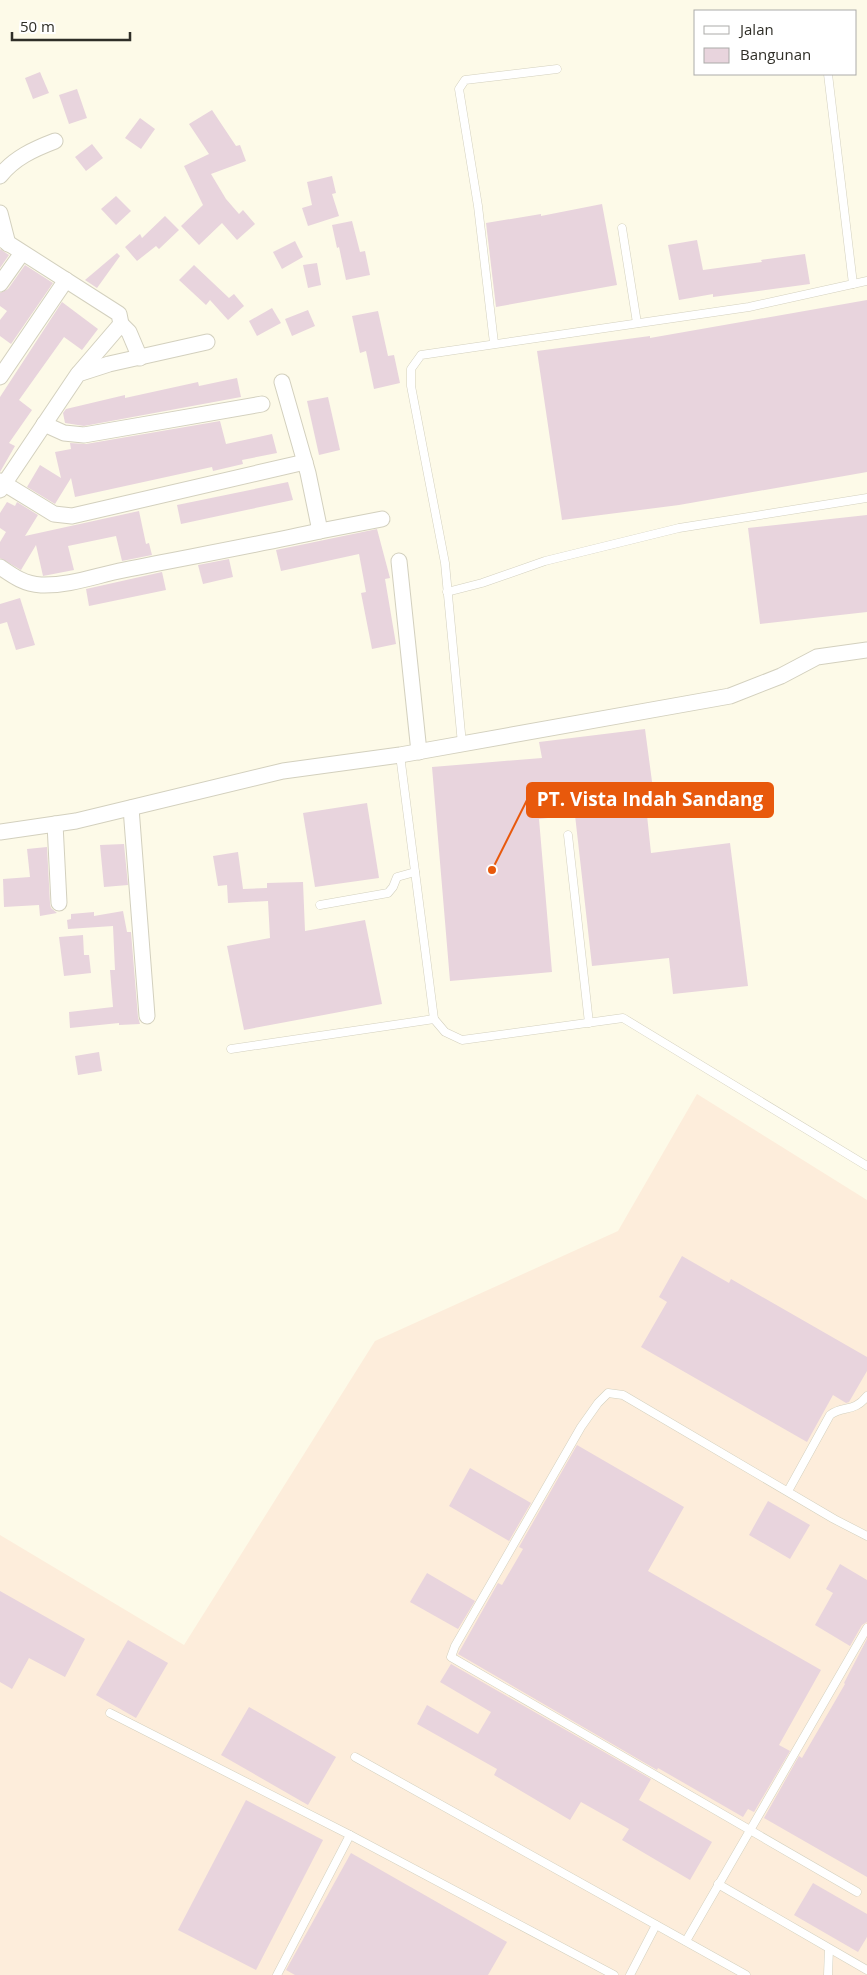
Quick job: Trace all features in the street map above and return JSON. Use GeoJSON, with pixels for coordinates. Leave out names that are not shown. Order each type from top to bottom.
{"type":"FeatureCollection","features":[{"type":"Feature","properties":{"kind":"street"},"geometry":{"type":"LineString","coordinates":[[0,176],[12,163],[33,150],[55,141]]}},
{"type":"Feature","properties":{"kind":"street"},"geometry":{"type":"LineString","coordinates":[[0,214],[4,241],[119,314],[121,324],[129,332],[140,358]]}},
{"type":"Feature","properties":{"kind":"street"},"geometry":{"type":"LineString","coordinates":[[0,284],[22,253]]}},
{"type":"Feature","properties":{"kind":"street"},"geometry":{"type":"LineString","coordinates":[[0,377],[66,280]]}},
{"type":"Feature","properties":{"kind":"street"},"geometry":{"type":"LineString","coordinates":[[121,324],[78,374],[1,485],[54,514],[72,516],[305,462]]}},
{"type":"Feature","properties":{"kind":"street"},"geometry":{"type":"LineString","coordinates":[[78,374],[109,364],[207,342]]}},
{"type":"Feature","properties":{"kind":"street"},"geometry":{"type":"LineString","coordinates":[[282,382],[305,462],[320,531]]}},
{"type":"Feature","properties":{"kind":"street"},"geometry":{"type":"LineString","coordinates":[[44,424],[64,433],[84,435],[262,404]]}},
{"type":"Feature","properties":{"kind":"street"},"geometry":{"type":"LineString","coordinates":[[0,567],[19,580],[39,584],[68,583],[382,520]]}},
{"type":"Feature","properties":{"kind":"street"},"geometry":{"type":"LineString","coordinates":[[399,561],[419,752]]}},
{"type":"Feature","properties":{"kind":"street"},"geometry":{"type":"LineString","coordinates":[[0,832],[55,824],[131,808],[283,771],[419,752],[730,696],[781,676],[817,657],[867,650]]}},
{"type":"Feature","properties":{"kind":"street"},"geometry":{"type":"LineString","coordinates":[[131,808],[147,1016]]}},
{"type":"Feature","properties":{"kind":"street"},"geometry":{"type":"LineString","coordinates":[[55,824],[59,903]]}},
{"type":"Feature","properties":{"kind":"lane"},"geometry":{"type":"LineString","coordinates":[[494,344],[478,206],[459,89],[465,80],[557,69]]}},
{"type":"Feature","properties":{"kind":"lane"},"geometry":{"type":"LineString","coordinates":[[828,75],[853,284]]}},
{"type":"Feature","properties":{"kind":"lane"},"geometry":{"type":"LineString","coordinates":[[622,228],[637,323]]}},
{"type":"Feature","properties":{"kind":"lane"},"geometry":{"type":"LineString","coordinates":[[462,744],[445,563],[411,386],[411,369],[421,355],[749,307],[867,281]]}},
{"type":"Feature","properties":{"kind":"lane"},"geometry":{"type":"LineString","coordinates":[[447,592],[482,583],[545,561],[680,528],[867,498]]}},
{"type":"Feature","properties":{"kind":"lane"},"geometry":{"type":"LineString","coordinates":[[400,755],[434,1019],[444,1032],[462,1040],[623,1018],[867,1166]]}},
{"type":"Feature","properties":{"kind":"lane"},"geometry":{"type":"LineString","coordinates":[[568,835],[590,1023]]}},
{"type":"Feature","properties":{"kind":"lane"},"geometry":{"type":"LineString","coordinates":[[320,905],[388,893],[397,877],[415,872]]}},
{"type":"Feature","properties":{"kind":"lane"},"geometry":{"type":"LineString","coordinates":[[231,1049],[434,1019]]}},
{"type":"Feature","properties":{"kind":"lane"},"geometry":{"type":"LineString","coordinates":[[857,1892],[451,1657],[455,1646],[581,1427],[598,1403],[608,1393],[623,1395],[834,1519],[867,1536]]}},
{"type":"Feature","properties":{"kind":"lane"},"geometry":{"type":"LineString","coordinates":[[788,1492],[830,1415],[835,1411],[857,1407],[867,1396]]}},
{"type":"Feature","properties":{"kind":"lane"},"geometry":{"type":"LineString","coordinates":[[686,1941],[867,1628]]}},
{"type":"Feature","properties":{"kind":"lane"},"geometry":{"type":"LineString","coordinates":[[110,1713],[350,1835],[614,1975]]}},
{"type":"Feature","properties":{"kind":"lane"},"geometry":{"type":"LineString","coordinates":[[355,1756],[746,1975]]}},
{"type":"Feature","properties":{"kind":"lane"},"geometry":{"type":"LineString","coordinates":[[277,1975],[350,1835]]}},
{"type":"Feature","properties":{"kind":"lane"},"geometry":{"type":"LineString","coordinates":[[718,1884],[867,1970]]}},
{"type":"Feature","properties":{"kind":"lane"},"geometry":{"type":"LineString","coordinates":[[630,1975],[656,1924]]}},
{"type":"Feature","properties":{"kind":"lane"},"geometry":{"type":"LineString","coordinates":[[828,1975],[829,1949]]}},
{"type":"Feature","properties":{"kind":"shaded area"},"geometry":{"type":"Polygon","coordinates":[[[697,1094],[867,1200],[867,1975],[0,1975],[0,1535],[184,1645],[375,1341],[618,1231],[697,1094]]]}},
{"type":"Feature","properties":{"kind":"building"},"geometry":{"type":"Polygon","coordinates":[[[40,72],[49,93],[33,99],[25,78],[40,72]]]}},
{"type":"Feature","properties":{"kind":"building"},"geometry":{"type":"Polygon","coordinates":[[[77,89],[87,118],[69,124],[59,95],[77,89]]]}},
{"type":"Feature","properties":{"kind":"building"},"geometry":{"type":"Polygon","coordinates":[[[212,110],[236,146],[240,145],[246,161],[211,174],[226,199],[239,214],[243,210],[255,224],[237,240],[222,223],[199,245],[181,226],[203,205],[184,166],[209,154],[189,124],[212,110]]]}},
{"type":"Feature","properties":{"kind":"building"},"geometry":{"type":"Polygon","coordinates":[[[140,118],[155,129],[141,149],[125,138],[140,118]]]}},
{"type":"Feature","properties":{"kind":"building"},"geometry":{"type":"Polygon","coordinates":[[[92,144],[103,158],[86,171],[75,157],[92,144]]]}},
{"type":"Feature","properties":{"kind":"building"},"geometry":{"type":"Polygon","coordinates":[[[332,176],[336,193],[332,194],[339,216],[308,226],[302,208],[312,205],[307,182],[332,176]]]}},
{"type":"Feature","properties":{"kind":"building"},"geometry":{"type":"Polygon","coordinates":[[[116,196],[131,211],[116,225],[101,209],[116,196]]]}},
{"type":"Feature","properties":{"kind":"building"},"geometry":{"type":"Polygon","coordinates":[[[602,204],[617,285],[496,307],[486,223],[541,214],[541,216],[602,204]]]}},
{"type":"Feature","properties":{"kind":"building"},"geometry":{"type":"Polygon","coordinates":[[[165,216],[179,230],[159,249],[156,246],[137,261],[125,247],[140,234],[142,238],[165,216]]]}},
{"type":"Feature","properties":{"kind":"building"},"geometry":{"type":"Polygon","coordinates":[[[352,221],[360,252],[365,251],[370,275],[346,280],[332,225],[352,221]]]}},
{"type":"Feature","properties":{"kind":"building"},"geometry":{"type":"Polygon","coordinates":[[[697,240],[703,270],[805,254],[810,284],[713,297],[713,294],[679,300],[668,245],[697,240]]]}},
{"type":"Feature","properties":{"kind":"building"},"geometry":{"type":"Polygon","coordinates":[[[295,241],[303,257],[282,269],[273,252],[295,241]]]}},
{"type":"Feature","properties":{"kind":"building"},"geometry":{"type":"Polygon","coordinates":[[[0,249],[9,255],[0,268],[0,249]]]}},
{"type":"Feature","properties":{"kind":"building"},"geometry":{"type":"Polygon","coordinates":[[[117,253],[120,256],[97,288],[85,280],[117,253]]]}},
{"type":"Feature","properties":{"kind":"building"},"geometry":{"type":"Polygon","coordinates":[[[317,263],[321,285],[308,288],[303,265],[317,263]]]}},
{"type":"Feature","properties":{"kind":"building"},"geometry":{"type":"Polygon","coordinates":[[[25,265],[53,283],[11,344],[0,336],[0,320],[7,311],[0,306],[0,293],[8,289],[25,265]]]}},
{"type":"Feature","properties":{"kind":"building"},"geometry":{"type":"Polygon","coordinates":[[[194,265],[229,298],[234,294],[244,306],[228,320],[210,300],[206,305],[179,280],[194,265]]]}},
{"type":"Feature","properties":{"kind":"building"},"geometry":{"type":"Polygon","coordinates":[[[867,300],[867,472],[679,505],[562,520],[537,351],[650,336],[650,338],[867,300]]]}},
{"type":"Feature","properties":{"kind":"building"},"geometry":{"type":"Polygon","coordinates":[[[62,302],[98,329],[82,350],[64,337],[19,400],[32,410],[9,443],[15,446],[0,472],[0,397],[62,302]]]}},
{"type":"Feature","properties":{"kind":"building"},"geometry":{"type":"Polygon","coordinates":[[[272,308],[281,323],[257,336],[249,321],[272,308]]]}},
{"type":"Feature","properties":{"kind":"building"},"geometry":{"type":"Polygon","coordinates":[[[308,310],[315,326],[292,336],[285,319],[308,310]]]}},
{"type":"Feature","properties":{"kind":"building"},"geometry":{"type":"Polygon","coordinates":[[[378,311],[388,356],[394,355],[400,383],[374,389],[366,351],[360,353],[352,316],[378,311]]]}},
{"type":"Feature","properties":{"kind":"building"},"geometry":{"type":"Polygon","coordinates":[[[237,378],[241,397],[84,426],[65,423],[63,413],[66,409],[125,395],[125,398],[198,382],[199,386],[237,378]]]}},
{"type":"Feature","properties":{"kind":"building"},"geometry":{"type":"Polygon","coordinates":[[[328,397],[340,450],[319,455],[307,401],[328,397]]]}},
{"type":"Feature","properties":{"kind":"building"},"geometry":{"type":"Polygon","coordinates":[[[220,421],[226,444],[272,434],[277,453],[242,460],[243,464],[213,471],[212,467],[75,497],[71,478],[55,504],[27,487],[40,465],[61,478],[55,452],[71,449],[70,443],[86,444],[220,421]]]}},
{"type":"Feature","properties":{"kind":"building"},"geometry":{"type":"Polygon","coordinates":[[[288,482],[293,500],[181,524],[177,505],[288,482]]]}},
{"type":"Feature","properties":{"kind":"building"},"geometry":{"type":"Polygon","coordinates":[[[7,502],[15,506],[17,502],[38,515],[25,536],[139,511],[146,544],[149,543],[152,555],[122,561],[116,536],[68,546],[74,570],[43,576],[36,545],[21,570],[0,558],[0,542],[6,532],[0,528],[0,513],[7,502]]]}},
{"type":"Feature","properties":{"kind":"building"},"geometry":{"type":"Polygon","coordinates":[[[867,515],[867,612],[760,624],[748,528],[867,515]]]}},
{"type":"Feature","properties":{"kind":"building"},"geometry":{"type":"Polygon","coordinates":[[[377,529],[390,578],[385,579],[396,644],[372,649],[361,593],[366,592],[359,554],[281,571],[276,550],[377,529]]]}},
{"type":"Feature","properties":{"kind":"building"},"geometry":{"type":"Polygon","coordinates":[[[229,559],[233,577],[203,584],[198,565],[229,559]]]}},
{"type":"Feature","properties":{"kind":"building"},"geometry":{"type":"Polygon","coordinates":[[[162,572],[166,590],[89,606],[86,589],[162,572]]]}},
{"type":"Feature","properties":{"kind":"building"},"geometry":{"type":"Polygon","coordinates":[[[20,598],[35,645],[16,650],[7,622],[0,624],[0,604],[20,598]]]}},
{"type":"Feature","properties":{"kind":"building"},"geometry":{"type":"Polygon","coordinates":[[[645,729],[655,804],[646,806],[651,853],[730,843],[748,986],[673,994],[669,958],[592,966],[575,815],[539,819],[552,972],[450,981],[432,767],[542,758],[539,742],[645,729]]]}},
{"type":"Feature","properties":{"kind":"building"},"geometry":{"type":"Polygon","coordinates":[[[367,803],[379,878],[315,887],[303,813],[367,803]]]}},
{"type":"Feature","properties":{"kind":"building"},"geometry":{"type":"Polygon","coordinates":[[[124,844],[128,885],[104,887],[100,845],[124,844]]]}},
{"type":"Feature","properties":{"kind":"building"},"geometry":{"type":"Polygon","coordinates":[[[47,847],[50,903],[51,908],[57,913],[40,916],[39,905],[4,907],[3,879],[30,877],[27,849],[47,847]]]}},
{"type":"Feature","properties":{"kind":"building"},"geometry":{"type":"Polygon","coordinates":[[[238,852],[243,889],[267,888],[267,883],[303,882],[305,931],[365,920],[382,1004],[244,1030],[227,946],[270,938],[268,901],[228,903],[227,885],[218,886],[213,856],[238,852]]]}},
{"type":"Feature","properties":{"kind":"building"},"geometry":{"type":"Polygon","coordinates":[[[123,911],[127,932],[131,932],[140,1024],[119,1025],[119,1023],[70,1028],[69,1012],[113,1007],[110,970],[115,970],[113,926],[68,929],[67,920],[71,919],[71,914],[94,912],[94,916],[123,911]]]}},
{"type":"Feature","properties":{"kind":"building"},"geometry":{"type":"Polygon","coordinates":[[[83,935],[84,955],[89,955],[91,973],[64,976],[59,937],[83,935]]]}},
{"type":"Feature","properties":{"kind":"building"},"geometry":{"type":"Polygon","coordinates":[[[99,1052],[102,1071],[78,1075],[75,1056],[99,1052]]]}},
{"type":"Feature","properties":{"kind":"building"},"geometry":{"type":"Polygon","coordinates":[[[682,1256],[729,1283],[731,1279],[867,1357],[867,1371],[849,1402],[846,1403],[833,1395],[807,1442],[641,1347],[667,1302],[659,1297],[682,1256]]]}},
{"type":"Feature","properties":{"kind":"building"},"geometry":{"type":"Polygon","coordinates":[[[577,1445],[684,1507],[648,1571],[821,1670],[779,1745],[790,1751],[754,1812],[748,1809],[743,1817],[658,1768],[657,1770],[458,1654],[498,1583],[502,1585],[523,1549],[519,1547],[577,1445]]]}},
{"type":"Feature","properties":{"kind":"building"},"geometry":{"type":"Polygon","coordinates":[[[470,1468],[531,1503],[509,1541],[449,1506],[470,1468]]]}},
{"type":"Feature","properties":{"kind":"building"},"geometry":{"type":"Polygon","coordinates":[[[768,1501],[810,1525],[790,1559],[749,1535],[768,1501]]]}},
{"type":"Feature","properties":{"kind":"building"},"geometry":{"type":"Polygon","coordinates":[[[840,1564],[867,1580],[867,1622],[862,1625],[850,1646],[815,1625],[833,1593],[826,1589],[840,1564]]]}},
{"type":"Feature","properties":{"kind":"building"},"geometry":{"type":"Polygon","coordinates":[[[427,1573],[475,1601],[458,1629],[410,1602],[427,1573]]]}},
{"type":"Feature","properties":{"kind":"building"},"geometry":{"type":"Polygon","coordinates":[[[0,1591],[85,1639],[65,1677],[29,1658],[12,1689],[0,1682],[0,1591]]]}},
{"type":"Feature","properties":{"kind":"building"},"geometry":{"type":"Polygon","coordinates":[[[867,1639],[867,1877],[764,1818],[799,1756],[802,1758],[845,1684],[867,1639]]]}},
{"type":"Feature","properties":{"kind":"building"},"geometry":{"type":"Polygon","coordinates":[[[128,1640],[168,1663],[136,1718],[96,1695],[128,1640]]]}},
{"type":"Feature","properties":{"kind":"building"},"geometry":{"type":"Polygon","coordinates":[[[451,1664],[651,1779],[639,1800],[712,1842],[690,1880],[622,1840],[629,1829],[581,1802],[570,1820],[494,1775],[497,1769],[417,1724],[427,1705],[478,1734],[491,1712],[440,1682],[451,1664]]]}},
{"type":"Feature","properties":{"kind":"building"},"geometry":{"type":"Polygon","coordinates":[[[249,1707],[336,1757],[308,1805],[221,1755],[249,1707]]]}},
{"type":"Feature","properties":{"kind":"building"},"geometry":{"type":"Polygon","coordinates":[[[246,1800],[323,1840],[256,1970],[178,1930],[246,1800]]]}},
{"type":"Feature","properties":{"kind":"building"},"geometry":{"type":"Polygon","coordinates":[[[351,1853],[507,1942],[488,1975],[295,1975],[286,1970],[351,1853]]]}},
{"type":"Feature","properties":{"kind":"building"},"geometry":{"type":"Polygon","coordinates":[[[813,1883],[867,1914],[867,1937],[858,1952],[794,1915],[813,1883]]]}},
{"type":"Feature","properties":{"kind":"place","name":"PT. Vista Indah Sandang"},"geometry":{"type":"Point","coordinates":[492,870]}}]}
